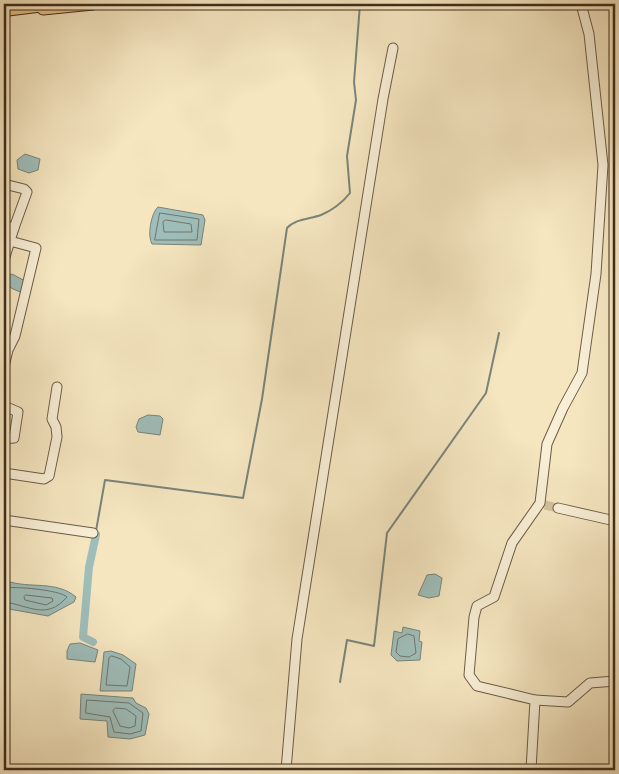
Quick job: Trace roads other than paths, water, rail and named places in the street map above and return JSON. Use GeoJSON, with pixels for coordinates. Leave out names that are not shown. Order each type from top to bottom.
{"type":"FeatureCollection","features":[{"type":"Feature","properties":{"kind":"highway"},"geometry":{"type":"LineString","coordinates":[[4,10],[53,4]]}},
{"type":"Feature","properties":{"kind":"main road"},"geometry":{"type":"LineString","coordinates":[[4,15],[93,4]]}},
{"type":"Feature","properties":{"kind":"street"},"geometry":{"type":"LineString","coordinates":[[581,4],[589,34],[603,164],[596,274],[582,373],[563,408],[547,444],[542,504],[512,543],[494,597],[478,606],[474,617],[469,675],[477,686],[535,700],[568,702],[590,683],[615,680]]}},
{"type":"Feature","properties":{"kind":"street"},"geometry":{"type":"LineString","coordinates":[[286,770],[297,639],[338,396],[383,99],[393,48]]}},
{"type":"Feature","properties":{"kind":"street"},"geometry":{"type":"LineString","coordinates":[[4,184],[24,189],[27,192],[4,260]]}},
{"type":"Feature","properties":{"kind":"street"},"geometry":{"type":"LineString","coordinates":[[4,226],[14,228]]}},
{"type":"Feature","properties":{"kind":"street"},"geometry":{"type":"LineString","coordinates":[[4,367],[8,350],[15,336],[36,248],[10,242]]}},
{"type":"Feature","properties":{"kind":"street"},"geometry":{"type":"LineString","coordinates":[[4,473],[44,479],[50,476],[57,437],[56,427],[52,419],[57,387]]}},
{"type":"Feature","properties":{"kind":"street"},"geometry":{"type":"LineString","coordinates":[[4,406],[18,412],[14,438],[4,439]]}},
{"type":"Feature","properties":{"kind":"street"},"geometry":{"type":"LineString","coordinates":[[558,508],[615,521]]}},
{"type":"Feature","properties":{"kind":"street"},"geometry":{"type":"LineString","coordinates":[[4,520],[93,533]]}},
{"type":"Feature","properties":{"kind":"street"},"geometry":{"type":"LineString","coordinates":[[531,770],[535,700]]}},
{"type":"Feature","properties":{"kind":"water"},"geometry":{"type":"Polygon","coordinates":[[[25,154],[40,159],[38,170],[29,173],[18,169],[17,160],[25,154]]]}},
{"type":"Feature","properties":{"kind":"water"},"geometry":{"type":"Polygon","coordinates":[[[158,207],[203,215],[205,220],[201,245],[152,244],[150,225],[153,214],[158,207]]]}},
{"type":"Feature","properties":{"kind":"water"},"geometry":{"type":"Polygon","coordinates":[[[12,274],[27,282],[24,291],[20,292],[11,288],[7,283],[8,276],[12,274]]]}},
{"type":"Feature","properties":{"kind":"water"},"geometry":{"type":"Polygon","coordinates":[[[148,415],[160,416],[163,419],[160,435],[138,432],[136,427],[139,419],[148,415]]]}},
{"type":"Feature","properties":{"kind":"water"},"geometry":{"type":"Polygon","coordinates":[[[435,574],[442,578],[439,596],[429,598],[418,595],[427,575],[435,574]]]}},
{"type":"Feature","properties":{"kind":"water"},"geometry":{"type":"Polygon","coordinates":[[[7,581],[60,588],[76,597],[74,602],[48,616],[9,609],[4,606],[4,586],[7,581]]]}},
{"type":"Feature","properties":{"kind":"water"},"geometry":{"type":"Polygon","coordinates":[[[403,627],[420,631],[419,641],[422,642],[420,660],[397,661],[391,655],[394,631],[402,633],[403,627]]]}},
{"type":"Feature","properties":{"kind":"water"},"geometry":{"type":"Polygon","coordinates":[[[80,643],[98,650],[95,662],[67,659],[67,651],[70,644],[80,643]]]}},
{"type":"Feature","properties":{"kind":"water"},"geometry":{"type":"Polygon","coordinates":[[[111,651],[123,655],[136,664],[132,691],[100,691],[104,652],[111,651]]]}},
{"type":"Feature","properties":{"kind":"water"},"geometry":{"type":"Polygon","coordinates":[[[81,694],[133,698],[136,703],[146,708],[149,714],[145,735],[130,739],[108,737],[107,721],[80,719],[81,694]]]}},
{"type":"Feature","properties":{"kind":"waterway"},"geometry":{"type":"LineString","coordinates":[[96,531],[105,480],[243,498],[262,399],[287,228],[298,221],[329,211],[350,193],[347,156],[356,100],[354,82],[360,4]]}},
{"type":"Feature","properties":{"kind":"waterway"},"geometry":{"type":"LineString","coordinates":[[340,682],[347,640],[374,646],[387,533],[486,393],[499,333]]}},
{"type":"Feature","properties":{"kind":"waterway"},"geometry":{"type":"LineString","coordinates":[[93,642],[83,637],[89,567],[96,535]]}},
{"type":"Feature","properties":{"kind":"tunnel"},"geometry":{"type":"LineString","coordinates":[[545,505],[558,508]]}}]}
